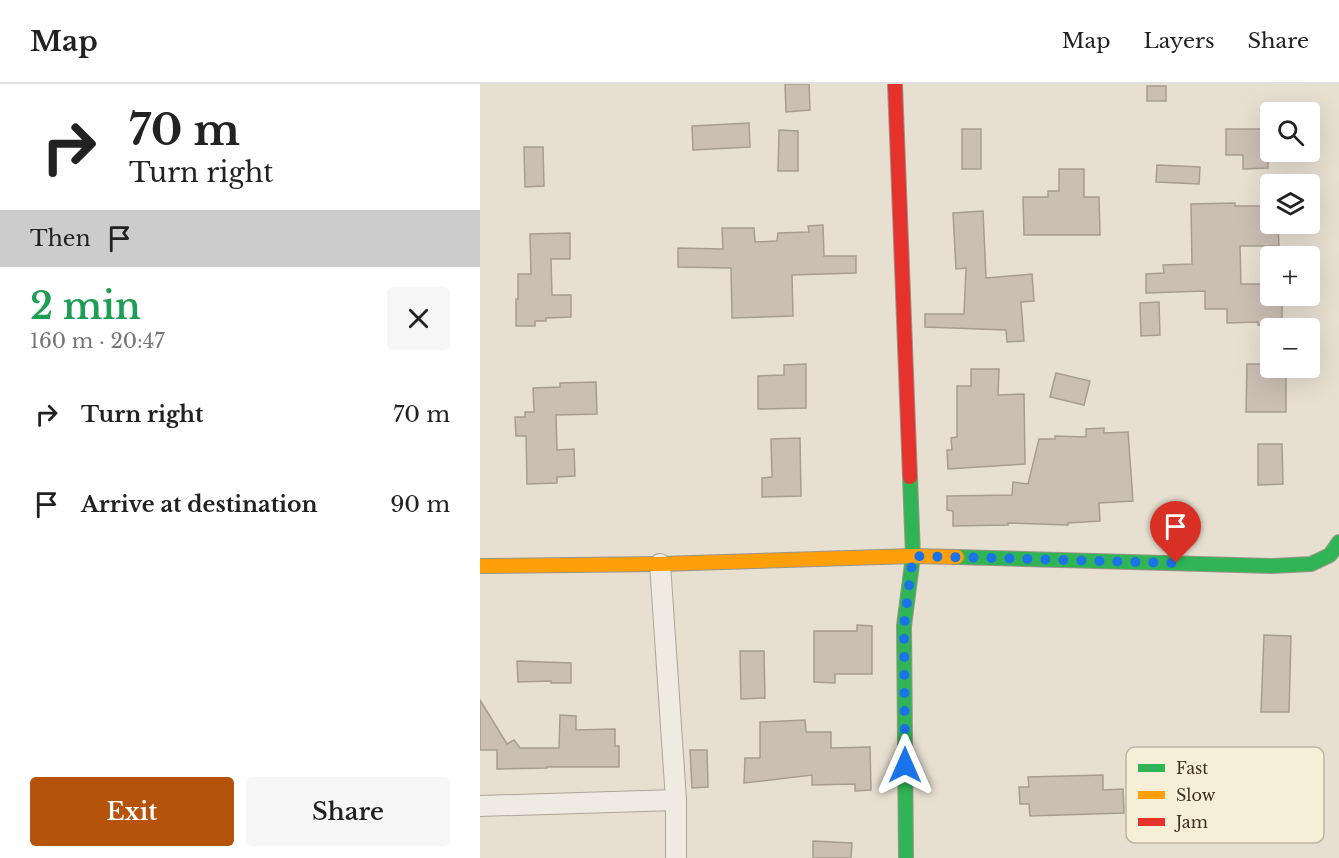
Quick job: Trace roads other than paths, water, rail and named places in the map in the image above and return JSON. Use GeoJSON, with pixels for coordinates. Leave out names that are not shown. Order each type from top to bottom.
{"type":"FeatureCollection","features":[{"type":"Feature","properties":{"kind":"street"},"geometry":{"type":"LineString","coordinates":[[895,84],[913,556],[904,626],[906,858]]}},
{"type":"Feature","properties":{"kind":"street"},"geometry":{"type":"LineString","coordinates":[[480,566],[660,564],[913,556],[1272,566],[1311,564],[1330,555],[1339,542]]}},
{"type":"Feature","properties":{"kind":"street"},"geometry":{"type":"LineString","coordinates":[[660,564],[676,800],[676,858]]}},
{"type":"Feature","properties":{"kind":"street"},"geometry":{"type":"LineString","coordinates":[[480,806],[676,800]]}}]}
